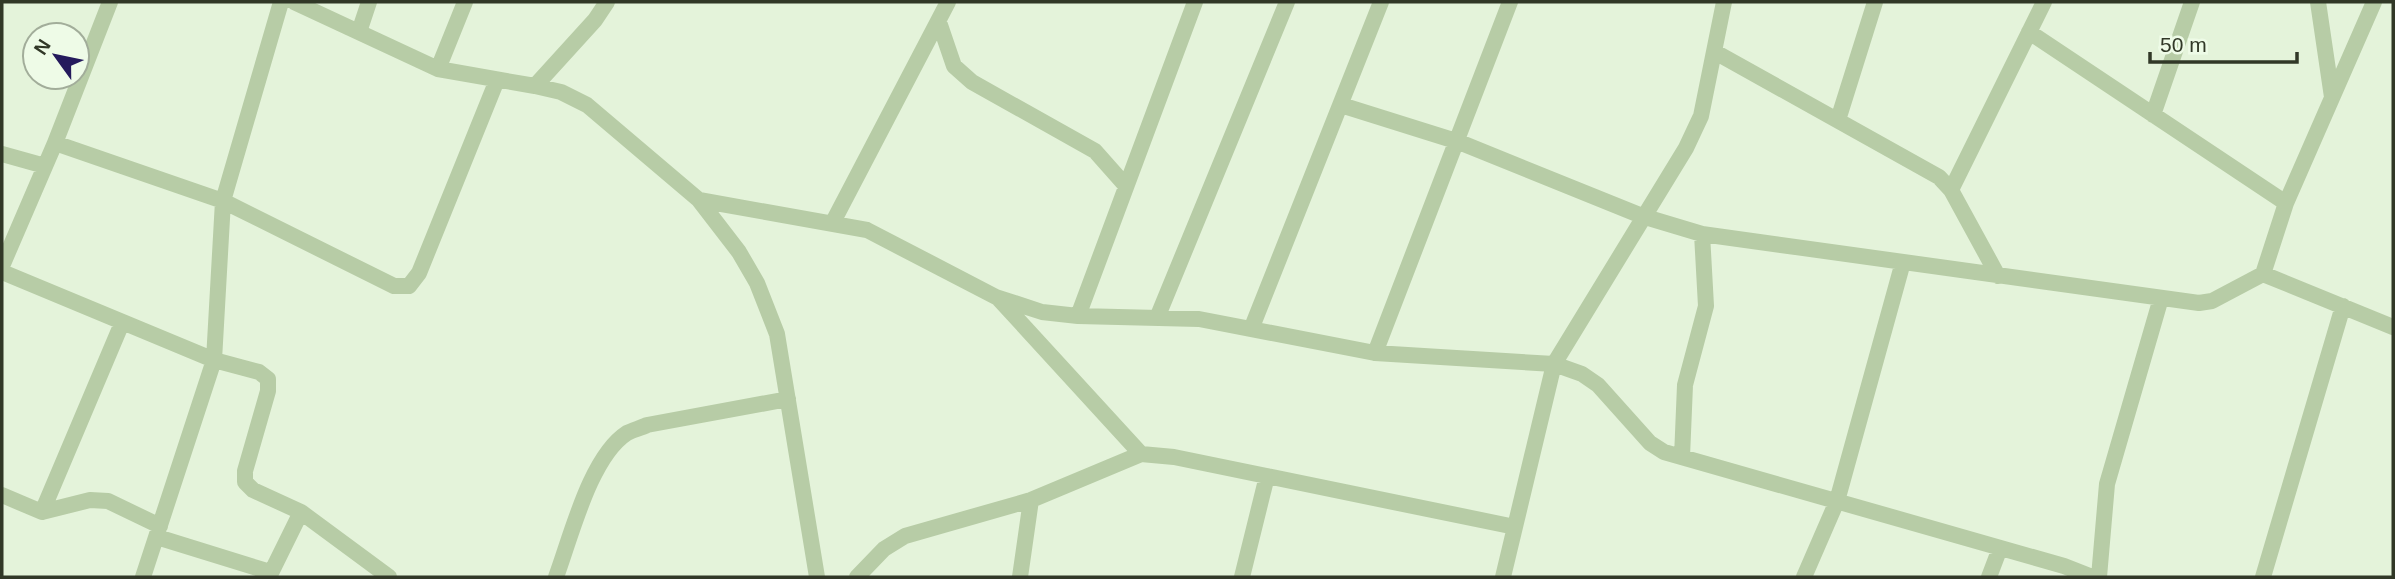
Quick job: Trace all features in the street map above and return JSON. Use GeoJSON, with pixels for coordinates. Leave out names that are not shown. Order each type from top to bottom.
{"type":"FeatureCollection","features":[{"type":"Feature","properties":{"kind":"street"},"geometry":{"type":"LineString","coordinates":[[2,266],[55,143],[110,2]]}},
{"type":"Feature","properties":{"kind":"street"},"geometry":{"type":"LineString","coordinates":[[143,577],[214,360],[223,201],[281,2]]}},
{"type":"Feature","properties":{"kind":"street"},"geometry":{"type":"LineString","coordinates":[[294,2],[438,69],[561,92],[587,105],[699,200],[739,252],[757,282],[777,334],[817,577]]}},
{"type":"Feature","properties":{"kind":"street"},"geometry":{"type":"LineString","coordinates":[[359,32],[369,2]]}},
{"type":"Feature","properties":{"kind":"street"},"geometry":{"type":"LineString","coordinates":[[438,69],[465,2]]}},
{"type":"Feature","properties":{"kind":"street"},"geometry":{"type":"LineString","coordinates":[[535,86],[595,20],[607,2]]}},
{"type":"Feature","properties":{"kind":"street"},"geometry":{"type":"LineString","coordinates":[[833,222],[948,2]]}},
{"type":"Feature","properties":{"kind":"street"},"geometry":{"type":"LineString","coordinates":[[1078,316],[1195,2]]}},
{"type":"Feature","properties":{"kind":"street"},"geometry":{"type":"LineString","coordinates":[[1157,318],[1287,2]]}},
{"type":"Feature","properties":{"kind":"street"},"geometry":{"type":"LineString","coordinates":[[1252,327],[1381,2]]}},
{"type":"Feature","properties":{"kind":"street"},"geometry":{"type":"LineString","coordinates":[[1375,353],[1459,142],[1510,2]]}},
{"type":"Feature","properties":{"kind":"street"},"geometry":{"type":"LineString","coordinates":[[1503,577],[1554,365],[1642,216],[1686,148],[1701,116],[1724,2]]}},
{"type":"Feature","properties":{"kind":"street"},"geometry":{"type":"LineString","coordinates":[[1838,120],[1875,2]]}},
{"type":"Feature","properties":{"kind":"street"},"geometry":{"type":"LineString","coordinates":[[1951,190],[2044,2]]}},
{"type":"Feature","properties":{"kind":"street"},"geometry":{"type":"LineString","coordinates":[[2153,115],[2192,2]]}},
{"type":"Feature","properties":{"kind":"street"},"geometry":{"type":"LineString","coordinates":[[2318,2],[2332,97]]}},
{"type":"Feature","properties":{"kind":"street"},"geometry":{"type":"LineString","coordinates":[[1341,105],[1459,142],[1642,216],[1702,234],[2161,298],[2212,301],[2263,274],[2286,203],[2374,2]]}},
{"type":"Feature","properties":{"kind":"street"},"geometry":{"type":"LineString","coordinates":[[939,22],[947,52],[963,74],[1095,150],[1126,186]]}},
{"type":"Feature","properties":{"kind":"street"},"geometry":{"type":"LineString","coordinates":[[2029,32],[2286,203]]}},
{"type":"Feature","properties":{"kind":"street"},"geometry":{"type":"LineString","coordinates":[[1715,52],[1923,166],[1951,190],[1998,276]]}},
{"type":"Feature","properties":{"kind":"street"},"geometry":{"type":"LineString","coordinates":[[55,143],[223,201],[394,286],[409,286],[419,274],[497,80]]}},
{"type":"Feature","properties":{"kind":"street"},"geometry":{"type":"LineString","coordinates":[[2,154],[45,166]]}},
{"type":"Feature","properties":{"kind":"street"},"geometry":{"type":"LineString","coordinates":[[699,200],[866,230],[899,244],[996,297],[1042,312],[1078,316],[1199,319],[1252,327],[1293,340],[1375,353],[1554,365],[1582,374],[1598,385],[1650,443],[1664,452],[2092,577]]}},
{"type":"Feature","properties":{"kind":"street"},"geometry":{"type":"LineString","coordinates":[[1682,457],[1685,385],[1706,306],[1702,234]]}},
{"type":"Feature","properties":{"kind":"street"},"geometry":{"type":"LineString","coordinates":[[1804,577],[1837,501],[1903,262]]}},
{"type":"Feature","properties":{"kind":"street"},"geometry":{"type":"LineString","coordinates":[[2,272],[214,360],[259,372],[268,379],[268,391],[245,471],[245,482],[253,490],[301,512],[389,577]]}},
{"type":"Feature","properties":{"kind":"street"},"geometry":{"type":"LineString","coordinates":[[2263,274],[2393,327]]}},
{"type":"Feature","properties":{"kind":"street"},"geometry":{"type":"LineString","coordinates":[[996,297],[1141,454]]}},
{"type":"Feature","properties":{"kind":"street"},"geometry":{"type":"LineString","coordinates":[[2099,577],[2108,484],[2161,298]]}},
{"type":"Feature","properties":{"kind":"street"},"geometry":{"type":"LineString","coordinates":[[2263,577],[2343,306]]}},
{"type":"Feature","properties":{"kind":"street"},"geometry":{"type":"LineString","coordinates":[[42,512],[122,323]]}},
{"type":"Feature","properties":{"kind":"street"},"geometry":{"type":"LineString","coordinates":[[556,577],[587,491],[610,449],[627,433],[647,425],[788,399]]}},
{"type":"Feature","properties":{"kind":"street"},"geometry":{"type":"LineString","coordinates":[[857,577],[884,549],[905,536],[1031,500],[1141,454],[1174,457],[1516,527]]}},
{"type":"Feature","properties":{"kind":"street"},"geometry":{"type":"LineString","coordinates":[[1242,577],[1267,476]]}},
{"type":"Feature","properties":{"kind":"street"},"geometry":{"type":"LineString","coordinates":[[2,495],[42,512],[90,500],[108,501],[158,531],[270,575],[301,512]]}},
{"type":"Feature","properties":{"kind":"street"},"geometry":{"type":"LineString","coordinates":[[1020,577],[1031,500]]}},
{"type":"Feature","properties":{"kind":"street"},"geometry":{"type":"LineString","coordinates":[[1989,577],[2000,548]]}}]}
